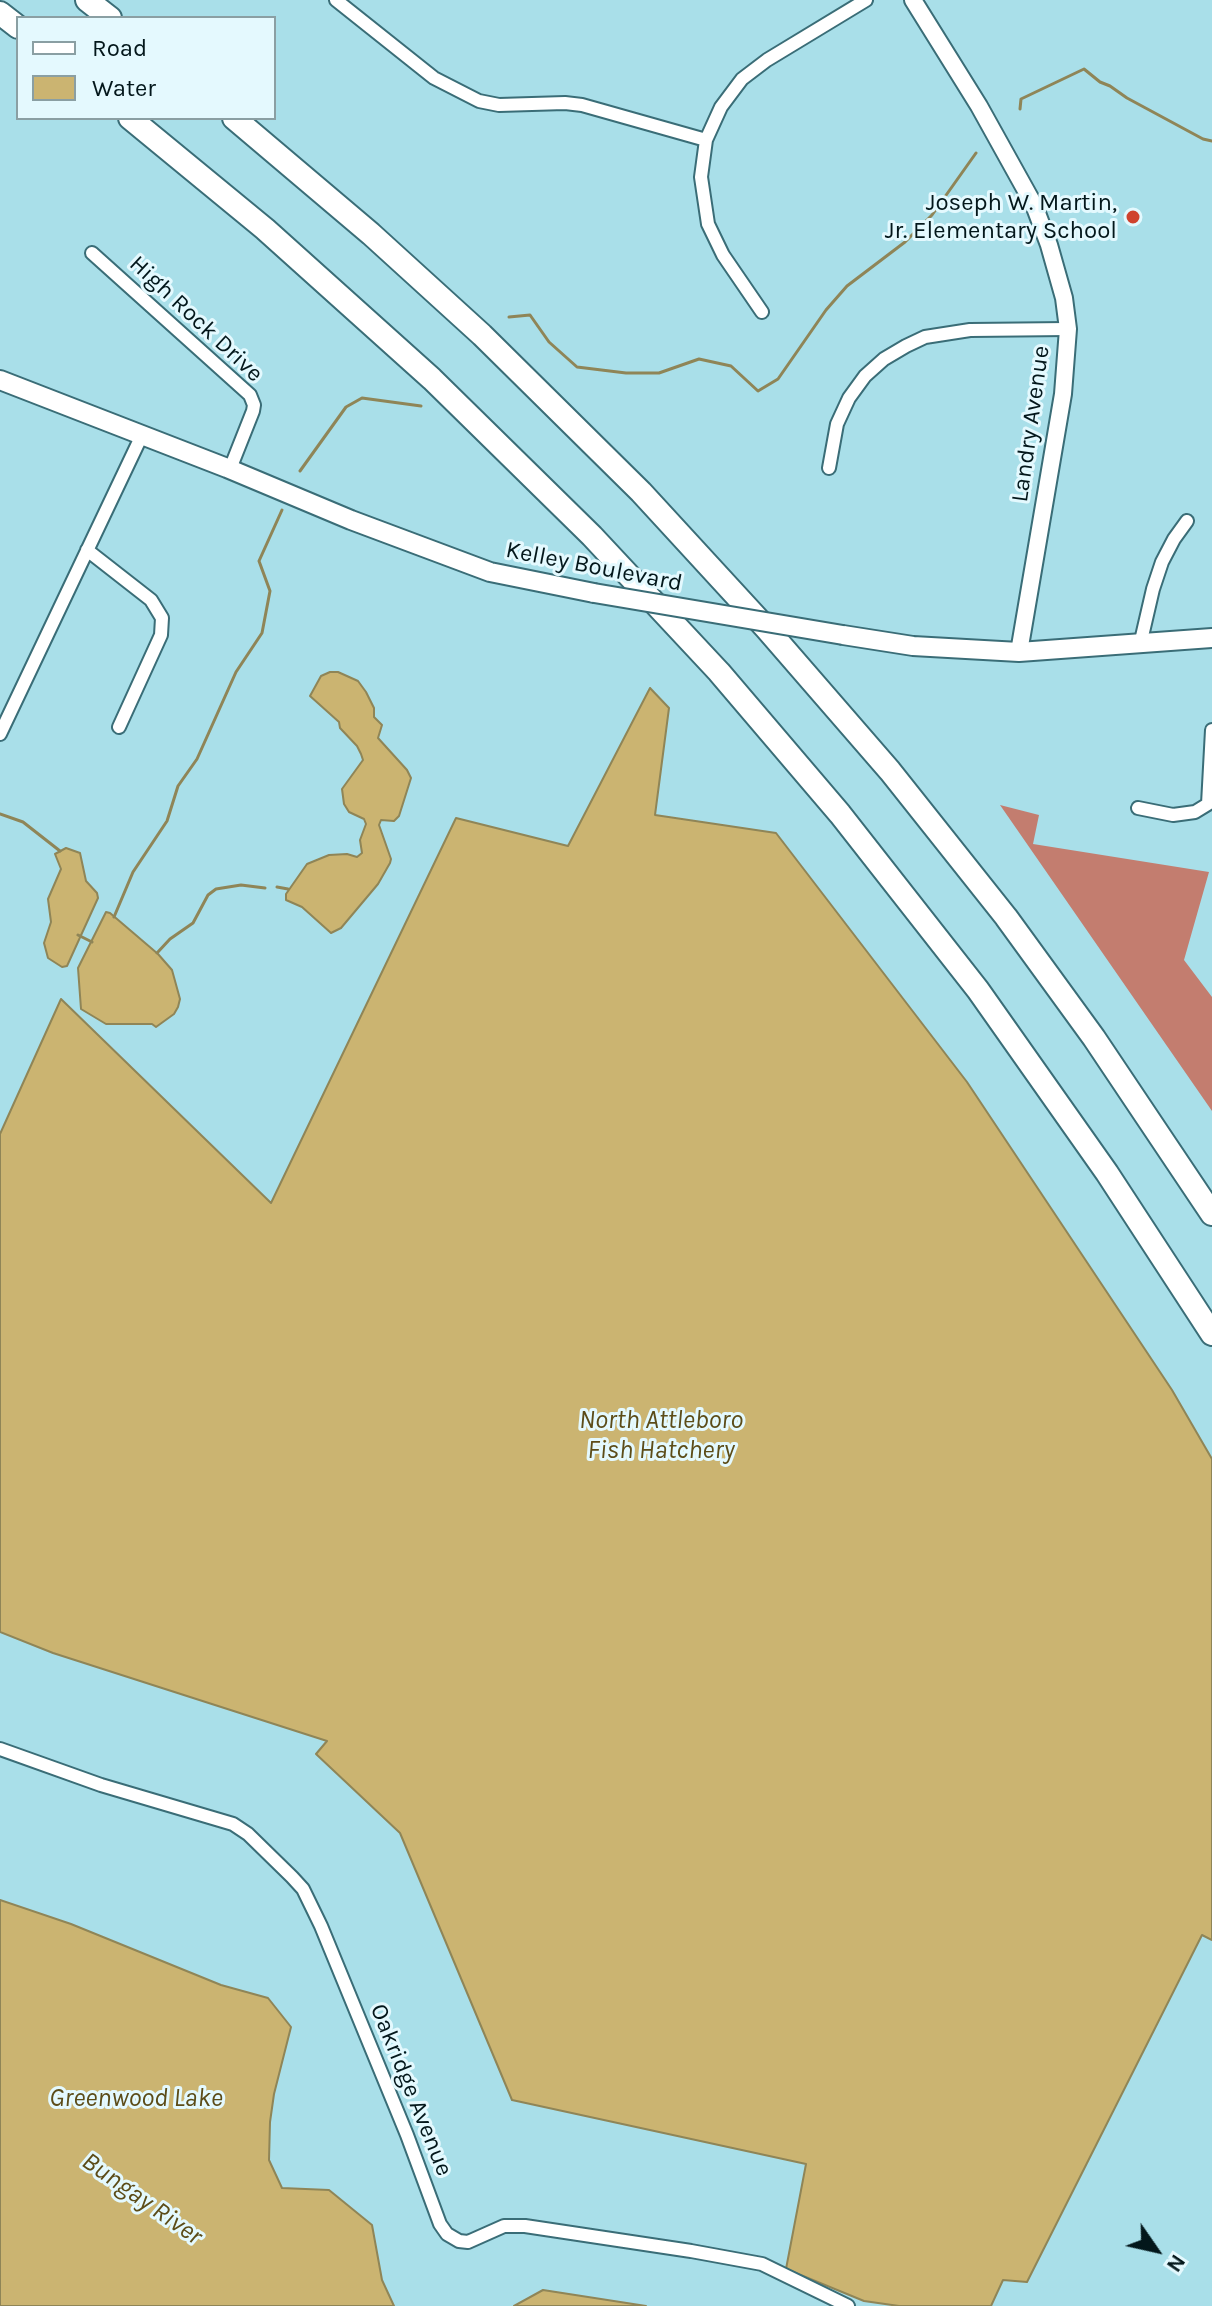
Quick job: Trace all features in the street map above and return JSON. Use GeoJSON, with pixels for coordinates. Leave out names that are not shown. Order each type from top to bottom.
{"type":"FeatureCollection","features":[{"type":"Feature","properties":{"kind":"highway"},"geometry":{"type":"LineString","coordinates":[[87,0],[107,16]]}},
{"type":"Feature","properties":{"kind":"highway"},"geometry":{"type":"LineString","coordinates":[[0,13],[16,25]]}},
{"type":"Feature","properties":{"kind":"highway"},"geometry":{"type":"LineString","coordinates":[[132,120],[265,229],[423,371],[592,536],[719,672],[840,814],[978,990],[1107,1173],[1212,1334]]}},
{"type":"Feature","properties":{"kind":"highway"},"geometry":{"type":"LineString","coordinates":[[236,120],[454,309],[580,430],[784,648],[898,781],[1006,917],[1094,1038],[1212,1190]]}},
{"type":"Feature","properties":{"kind":"highway"},"geometry":{"type":"LineString","coordinates":[[1094,1038],[1212,1214]]}},
{"type":"Feature","properties":{"kind":"main road","name":"Kelley Boulevard"},"geometry":{"type":"LineString","coordinates":[[0,380],[490,572],[594,593],[913,646],[1019,652],[1212,638]]}},
{"type":"Feature","properties":{"kind":"street"},"geometry":{"type":"LineString","coordinates":[[336,0],[434,78],[479,101],[499,105],[582,105],[706,140]]}},
{"type":"Feature","properties":{"kind":"street"},"geometry":{"type":"LineString","coordinates":[[762,312],[723,255],[708,224],[701,177],[706,140],[721,107],[742,79],[767,60],[866,0]]}},
{"type":"Feature","properties":{"kind":"street","name":"Landry Avenue"},"geometry":{"type":"LineString","coordinates":[[913,0],[979,106],[1034,205],[1064,298],[1068,329],[1063,394],[1019,652]]}},
{"type":"Feature","properties":{"kind":"street","name":"High Rock Drive"},"geometry":{"type":"LineString","coordinates":[[92,253],[250,395],[253,411],[230,469]]}},
{"type":"Feature","properties":{"kind":"street"},"geometry":{"type":"LineString","coordinates":[[829,468],[837,424],[849,398],[865,376],[884,359],[906,346],[925,337],[970,330],[1068,329]]}},
{"type":"Feature","properties":{"kind":"street"},"geometry":{"type":"LineString","coordinates":[[0,734],[142,435]]}},
{"type":"Feature","properties":{"kind":"street"},"geometry":{"type":"LineString","coordinates":[[1140,645],[1162,562],[1187,521]]}},
{"type":"Feature","properties":{"kind":"street"},"geometry":{"type":"LineString","coordinates":[[87,550],[151,600],[162,618],[161,635],[119,727]]}},
{"type":"Feature","properties":{"kind":"street"},"geometry":{"type":"LineString","coordinates":[[1138,808],[1173,815],[1195,812],[1208,804],[1212,730]]}},
{"type":"Feature","properties":{"kind":"street","name":"Oakridge Avenue"},"geometry":{"type":"LineString","coordinates":[[0,1749],[101,1785],[233,1824],[248,1834],[292,1877],[303,1889],[321,1926],[440,2224],[447,2234],[468,2242],[504,2226],[525,2226],[720,2256],[762,2264],[848,2306]]}},
{"type":"Feature","properties":{"kind":"shaded area"},"geometry":{"type":"Polygon","coordinates":[[[1000,805],[1039,815],[1033,844],[1209,872],[1184,960],[1212,997],[1212,1111],[1000,805]]]}},
{"type":"Feature","properties":{"kind":"water"},"geometry":{"type":"Polygon","coordinates":[[[338,672],[358,681],[374,708],[374,717],[382,725],[378,738],[411,778],[399,816],[394,821],[381,820],[379,825],[390,863],[378,884],[341,928],[331,933],[302,907],[286,900],[286,894],[307,864],[329,855],[357,857],[362,853],[360,840],[366,824],[364,819],[349,812],[344,804],[342,789],[363,760],[357,746],[340,728],[339,722],[310,696],[321,676],[338,672]]]}},
{"type":"Feature","properties":{"kind":"water","name":"North Attleboro Fish Hatchery"},"geometry":{"type":"Polygon","coordinates":[[[650,688],[669,708],[655,815],[776,833],[967,1082],[1172,1390],[1212,1459],[1212,1940],[1202,1935],[1027,2282],[1003,2280],[991,2306],[899,2306],[864,2301],[786,2269],[806,2164],[512,2100],[400,1833],[316,1754],[327,1741],[53,1653],[0,1632],[0,1134],[61,999],[271,1203],[456,818],[568,846],[650,688]]]}},
{"type":"Feature","properties":{"kind":"water"},"geometry":{"type":"Polygon","coordinates":[[[66,848],[80,853],[86,881],[98,898],[67,966],[62,967],[48,958],[44,943],[51,922],[48,899],[61,869],[55,854],[66,848]]]}},
{"type":"Feature","properties":{"kind":"water"},"geometry":{"type":"Polygon","coordinates":[[[106,912],[158,954],[172,970],[180,999],[178,1007],[174,1014],[156,1027],[152,1024],[106,1024],[81,1009],[78,968],[106,912]]]}},
{"type":"Feature","properties":{"kind":"water","name":"Greenwood Lake"},"geometry":{"type":"Polygon","coordinates":[[[0,1900],[71,1924],[221,1985],[268,1998],[291,2027],[274,2094],[269,2160],[282,2188],[329,2190],[372,2225],[382,2280],[394,2306],[0,2306],[0,1900]]]}},
{"type":"Feature","properties":{"kind":"water"},"geometry":{"type":"Polygon","coordinates":[[[543,2290],[646,2306],[514,2306],[543,2290]]]}},
{"type":"Feature","properties":{"kind":"waterway"},"geometry":{"type":"LineString","coordinates":[[1020,109],[1021,99],[1084,69],[1127,98],[1212,141]]}},
{"type":"Feature","properties":{"kind":"waterway"},"geometry":{"type":"LineString","coordinates":[[509,317],[530,315],[549,342],[577,367],[626,373],[659,373],[699,359],[731,366],[758,391],[778,379],[826,310],[847,286],[905,242],[932,215],[976,153]]}},
{"type":"Feature","properties":{"kind":"waterway"},"geometry":{"type":"LineString","coordinates":[[300,471],[346,407],[362,398],[421,406]]}},
{"type":"Feature","properties":{"kind":"waterway"},"geometry":{"type":"LineString","coordinates":[[114,917],[133,872],[167,821],[178,786],[197,759],[236,672],[262,633],[270,591],[259,561],[282,510]]}},
{"type":"Feature","properties":{"kind":"waterway"},"geometry":{"type":"LineString","coordinates":[[0,814],[23,822],[60,851]]}},
{"type":"Feature","properties":{"kind":"waterway"},"geometry":{"type":"LineString","coordinates":[[157,953],[170,939],[193,923],[208,895],[216,889],[241,885],[265,888]]}},
{"type":"Feature","properties":{"kind":"waterway"},"geometry":{"type":"LineString","coordinates":[[277,887],[288,889]]}},
{"type":"Feature","properties":{"kind":"waterway"},"geometry":{"type":"LineString","coordinates":[[78,935],[92,942]]}},
{"type":"Feature","properties":{"kind":"place","name":"Joseph W. Martin, Jr. Elementary School"},"geometry":{"type":"Point","coordinates":[1133,217]}},
{"type":"Feature","properties":{"kind":"water label","name":"Bungay River"},"geometry":{"type":"Point","coordinates":[142,2199]}}]}
